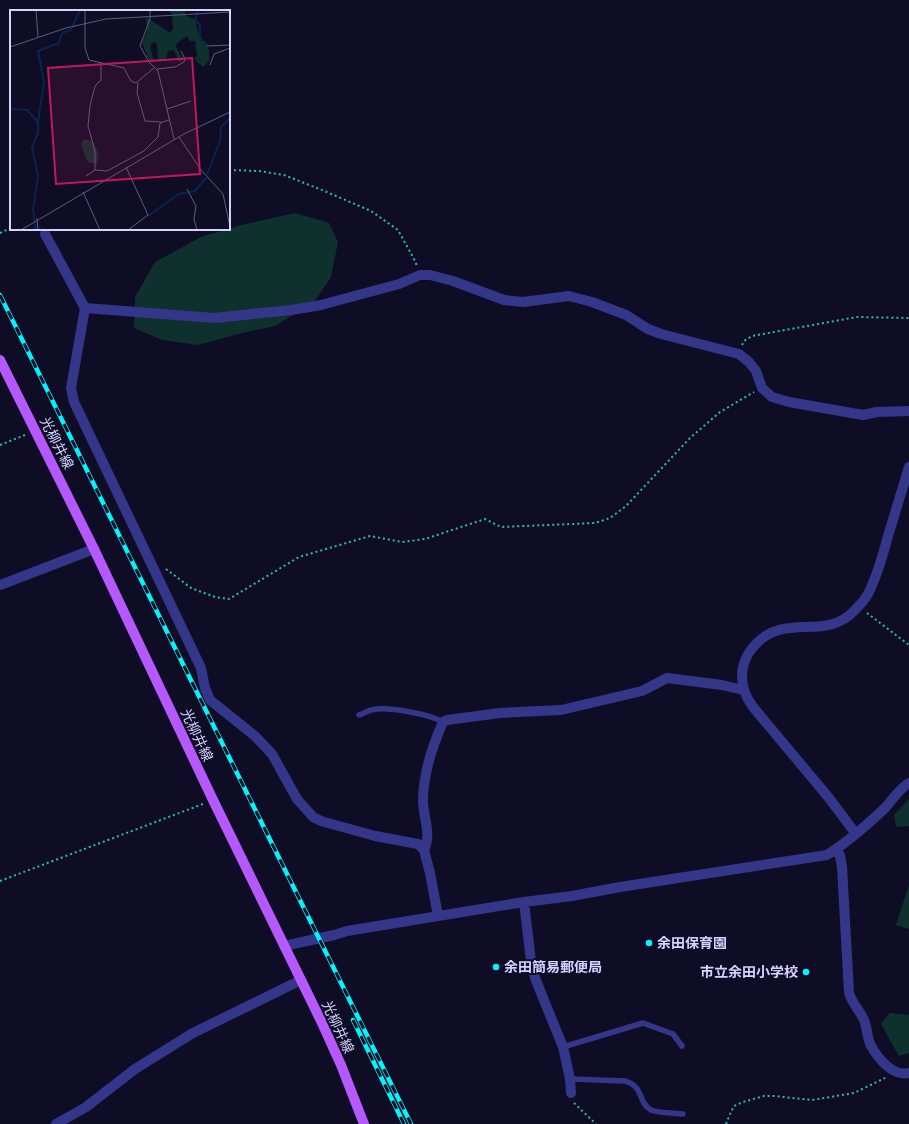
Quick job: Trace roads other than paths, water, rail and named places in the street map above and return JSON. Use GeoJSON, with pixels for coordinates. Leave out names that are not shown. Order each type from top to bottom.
{"type":"FeatureCollection","features":[{"type":"Feature","properties":{"kind":"main road","name":"光柳井線"},"geometry":{"type":"LineString","coordinates":[[0,360],[94,549],[212,800],[322,1024],[341,1065],[364,1124]]}},
{"type":"Feature","properties":{"kind":"street"},"geometry":{"type":"LineString","coordinates":[[45,234],[85,308],[72,388],[74,402],[200,668],[210,700],[255,736],[272,754],[297,799],[313,817],[321,821],[376,836],[418,844],[424,850],[438,916]]}},
{"type":"Feature","properties":{"kind":"street"},"geometry":{"type":"LineString","coordinates":[[85,308],[214,318],[234,317],[321,305],[399,284],[420,275],[430,275],[453,281],[504,300],[523,302],[569,296],[592,302],[626,315],[648,329],[661,334],[739,354],[749,362],[756,371],[762,388],[772,397],[789,402],[863,415],[877,412],[909,411]]}},
{"type":"Feature","properties":{"kind":"street"},"geometry":{"type":"LineString","coordinates":[[856,834],[829,798],[752,707],[743,690],[742,673],[744,661],[749,650],[761,638],[775,630],[828,626],[842,621],[859,606],[868,594],[882,558],[909,467]]}},
{"type":"Feature","properties":{"kind":"street"},"geometry":{"type":"LineString","coordinates":[[0,585],[94,549]]}},
{"type":"Feature","properties":{"kind":"street"},"geometry":{"type":"LineString","coordinates":[[424,850],[427,837],[423,801],[424,786],[430,756],[443,722],[447,720],[500,713],[561,710],[642,691],[667,678],[722,685],[743,690]]}},
{"type":"Feature","properties":{"kind":"street"},"geometry":{"type":"LineString","coordinates":[[284,946],[347,931],[827,855],[856,834],[886,807],[902,787],[909,783]]}},
{"type":"Feature","properties":{"kind":"street"},"geometry":{"type":"LineString","coordinates":[[837,849],[842,867],[850,993],[852,1003],[861,1014],[870,1044],[881,1060],[897,1073],[909,1073]]}},
{"type":"Feature","properties":{"kind":"street"},"geometry":{"type":"LineString","coordinates":[[524,902],[531,961],[535,978],[562,1047],[570,1079],[571,1093]]}},
{"type":"Feature","properties":{"kind":"street"},"geometry":{"type":"LineString","coordinates":[[56,1124],[86,1107],[135,1069],[193,1033],[301,980]]}},
{"type":"Feature","properties":{"kind":"lane"},"geometry":{"type":"LineString","coordinates":[[359,716],[371,710],[387,709],[411,712],[438,719],[443,722]]}},
{"type":"Feature","properties":{"kind":"lane"},"geometry":{"type":"LineString","coordinates":[[562,1047],[644,1023],[673,1034],[682,1046]]}},
{"type":"Feature","properties":{"kind":"lane"},"geometry":{"type":"LineString","coordinates":[[570,1079],[625,1081],[633,1083],[646,1105],[653,1111],[683,1114]]}},
{"type":"Feature","properties":{"kind":"railway"},"geometry":{"type":"LineString","coordinates":[[0,295],[411,1124]]}},
{"type":"Feature","properties":{"kind":"railway"},"geometry":{"type":"LineString","coordinates":[[353,1020],[404,1124]]}},
{"type":"Feature","properties":{"kind":"place","name":"余田保育園"},"geometry":{"type":"Point","coordinates":[649,943]}},
{"type":"Feature","properties":{"kind":"place","name":"余田簡易郵便局"},"geometry":{"type":"Point","coordinates":[496,967]}},
{"type":"Feature","properties":{"kind":"place","name":"市立余田小学校"},"geometry":{"type":"Point","coordinates":[806,972]}}]}
